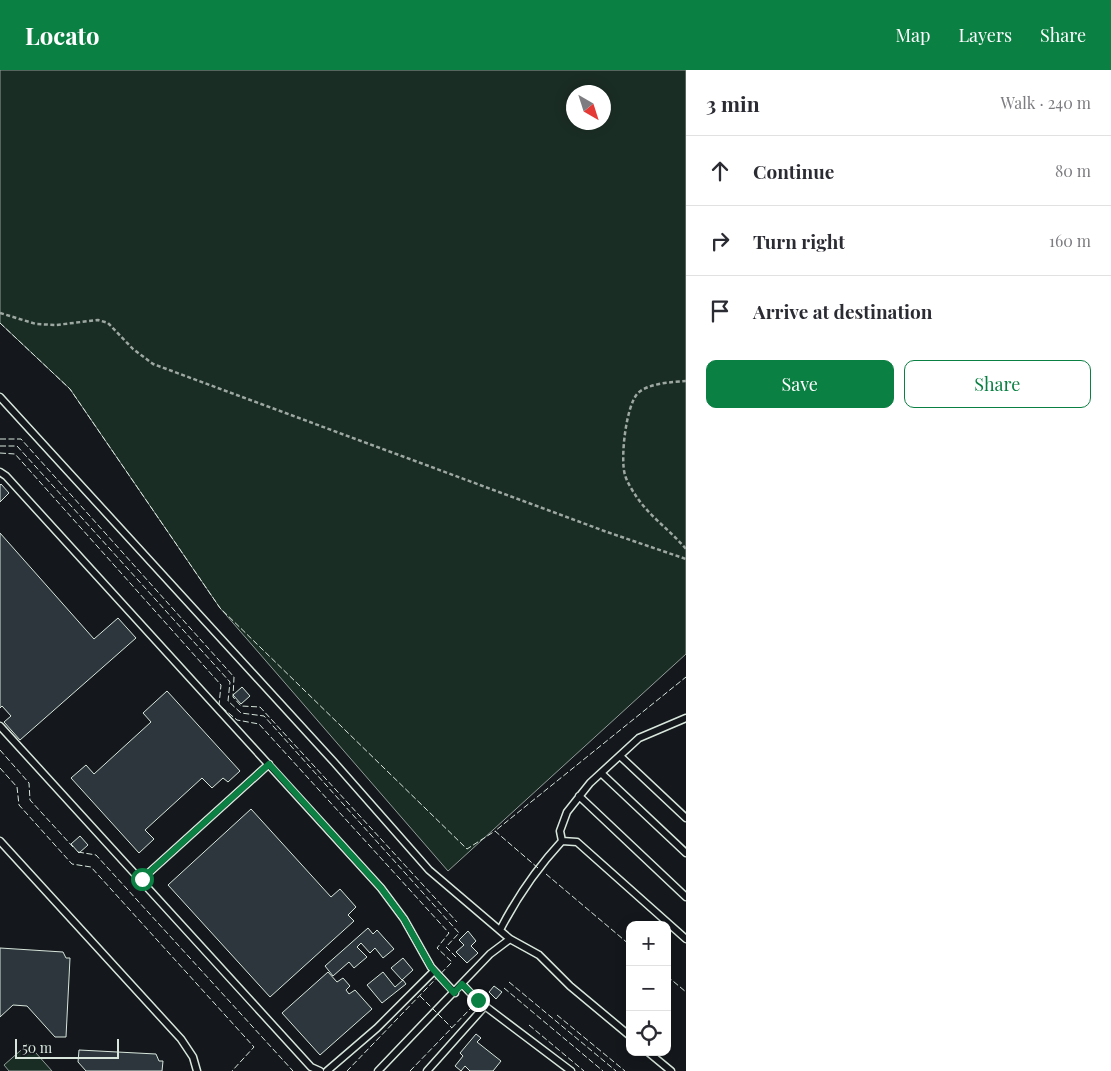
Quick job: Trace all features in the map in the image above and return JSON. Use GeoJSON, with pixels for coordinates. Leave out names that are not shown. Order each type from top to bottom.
{"type":"FeatureCollection","features":[{"type":"Feature","properties":{"kind":"lane"},"geometry":{"type":"LineString","coordinates":[[0,397],[334,761],[430,870],[510,939],[539,955],[570,986],[626,1033]]}},
{"type":"Feature","properties":{"kind":"lane"},"geometry":{"type":"LineString","coordinates":[[0,472],[6,476],[381,888],[404,919],[434,971],[454,993]]}},
{"type":"Feature","properties":{"kind":"lane"},"geometry":{"type":"LineString","coordinates":[[562,841],[560,830],[567,812],[601,773],[639,738],[686,718]]}},
{"type":"Feature","properties":{"kind":"lane"},"geometry":{"type":"LineString","coordinates":[[0,726],[142,879],[311,1067],[320,1071]]}},
{"type":"Feature","properties":{"kind":"lane"},"geometry":{"type":"LineString","coordinates":[[620,756],[686,818]]}},
{"type":"Feature","properties":{"kind":"lane"},"geometry":{"type":"LineString","coordinates":[[142,879],[269,764]]}},
{"type":"Feature","properties":{"kind":"lane"},"geometry":{"type":"LineString","coordinates":[[601,773],[686,853]]}},
{"type":"Feature","properties":{"kind":"lane"},"geometry":{"type":"LineString","coordinates":[[579,796],[686,897]]}},
{"type":"Feature","properties":{"kind":"lane"},"geometry":{"type":"LineString","coordinates":[[0,841],[181,1039],[192,1056],[197,1071]]}},
{"type":"Feature","properties":{"kind":"lane"},"geometry":{"type":"LineString","coordinates":[[500,930],[538,868],[562,841]]}},
{"type":"Feature","properties":{"kind":"lane"},"geometry":{"type":"LineString","coordinates":[[562,841],[577,842],[686,939]]}},
{"type":"Feature","properties":{"kind":"lane"},"geometry":{"type":"LineString","coordinates":[[378,1071],[490,954],[510,939]]}},
{"type":"Feature","properties":{"kind":"lane"},"geometry":{"type":"LineString","coordinates":[[327,1071],[377,1028],[434,971]]}},
{"type":"Feature","properties":{"kind":"lane"},"geometry":{"type":"LineString","coordinates":[[462,984],[485,1006],[571,1071]]}},
{"type":"Feature","properties":{"kind":"lane"},"geometry":{"type":"LineString","coordinates":[[427,1071],[485,1006]]}},
{"type":"Feature","properties":{"kind":"lane"},"geometry":{"type":"LineString","coordinates":[[653,1056],[671,1071]]}},
{"type":"Feature","properties":{"kind":"path"},"geometry":{"type":"LineString","coordinates":[[0,313],[36,324],[56,325],[98,320],[108,323],[133,348],[153,364],[607,532],[686,559]]}},
{"type":"Feature","properties":{"kind":"path"},"geometry":{"type":"LineString","coordinates":[[686,381],[644,388],[634,398],[626,427],[622,455],[625,474],[635,495],[686,549]]}},
{"type":"Feature","properties":{"kind":"green space"},"geometry":{"type":"Polygon","coordinates":[[[0,70],[686,70],[686,654],[448,871],[220,608],[70,389],[0,323],[0,70]]]}},
{"type":"Feature","properties":{"kind":"green space"},"geometry":{"type":"Polygon","coordinates":[[[28,1044],[52,1071],[9,1071],[4,1065],[28,1044]]]}},
{"type":"Feature","properties":{"kind":"building"},"geometry":{"type":"Polygon","coordinates":[[[0,485],[9,493],[0,502],[0,485]]]}},
{"type":"Feature","properties":{"kind":"building"},"geometry":{"type":"Polygon","coordinates":[[[0,533],[94,639],[118,618],[136,638],[20,740],[4,722],[11,716],[2,706],[0,708],[0,533]]]}},
{"type":"Feature","properties":{"kind":"building"},"geometry":{"type":"Polygon","coordinates":[[[242,687],[250,696],[241,704],[233,695],[242,687]]]}},
{"type":"Feature","properties":{"kind":"building"},"geometry":{"type":"Polygon","coordinates":[[[167,691],[240,771],[228,782],[223,778],[212,788],[202,778],[145,830],[154,839],[139,853],[71,778],[86,765],[94,774],[151,722],[143,713],[167,691]]]}},
{"type":"Feature","properties":{"kind":"building"},"geometry":{"type":"Polygon","coordinates":[[[251,809],[331,897],[340,889],[356,907],[348,915],[354,921],[270,997],[168,885],[251,809]]]}},
{"type":"Feature","properties":{"kind":"building"},"geometry":{"type":"Polygon","coordinates":[[[80,836],[88,845],[79,853],[71,844],[80,836]]]}},
{"type":"Feature","properties":{"kind":"building"},"geometry":{"type":"Polygon","coordinates":[[[368,928],[373,934],[377,930],[394,949],[383,958],[375,948],[370,953],[361,943],[357,947],[367,957],[354,968],[349,962],[333,976],[325,966],[368,928]]]}},
{"type":"Feature","properties":{"kind":"building"},"geometry":{"type":"Polygon","coordinates":[[[468,931],[476,941],[471,946],[478,953],[467,963],[456,952],[464,945],[459,940],[468,931]]]}},
{"type":"Feature","properties":{"kind":"building"},"geometry":{"type":"Polygon","coordinates":[[[0,948],[63,952],[66,958],[70,958],[66,1037],[55,1037],[27,1006],[13,1005],[0,1017],[0,948]]]}},
{"type":"Feature","properties":{"kind":"building"},"geometry":{"type":"Polygon","coordinates":[[[403,958],[413,970],[402,980],[391,968],[403,958]]]}},
{"type":"Feature","properties":{"kind":"building"},"geometry":{"type":"Polygon","coordinates":[[[328,972],[337,982],[343,978],[350,986],[346,990],[349,994],[355,990],[372,1009],[320,1055],[282,1013],[328,972]]]}},
{"type":"Feature","properties":{"kind":"building"},"geometry":{"type":"Polygon","coordinates":[[[383,972],[395,987],[403,980],[406,984],[382,1003],[367,985],[383,972]]]}},
{"type":"Feature","properties":{"kind":"building"},"geometry":{"type":"Polygon","coordinates":[[[494,986],[502,992],[496,999],[489,992],[494,986]]]}},
{"type":"Feature","properties":{"kind":"building"},"geometry":{"type":"Polygon","coordinates":[[[476,1034],[481,1038],[477,1042],[501,1061],[493,1071],[470,1071],[465,1066],[461,1071],[455,1066],[463,1056],[460,1053],[476,1034]]]}},
{"type":"Feature","properties":{"kind":"building"},"geometry":{"type":"Polygon","coordinates":[[[79,1050],[156,1054],[159,1061],[163,1061],[162,1071],[86,1071],[78,1062],[79,1050]]]}},
{"type":"Feature","properties":{"kind":"fence"},"geometry":{"type":"LineString","coordinates":[[0,323],[70,389],[220,608],[467,849],[495,831]]}},
{"type":"Feature","properties":{"kind":"fence"},"geometry":{"type":"LineString","coordinates":[[0,439],[21,439],[234,677],[233,697],[241,706],[260,707],[457,922]]}},
{"type":"Feature","properties":{"kind":"fence"},"geometry":{"type":"LineString","coordinates":[[0,446],[17,446],[230,682],[228,701],[241,713],[264,716],[459,933],[446,947],[456,957]]}},
{"type":"Feature","properties":{"kind":"fence"},"geometry":{"type":"LineString","coordinates":[[0,453],[15,454],[221,685],[219,705],[237,720],[259,724],[449,933],[437,948],[452,962],[347,1071]]}},
{"type":"Feature","properties":{"kind":"fence"},"geometry":{"type":"LineString","coordinates":[[538,868],[495,831],[686,677]]}},
{"type":"Feature","properties":{"kind":"fence"},"geometry":{"type":"LineString","coordinates":[[0,750],[29,783],[30,800],[73,847]]}},
{"type":"Feature","properties":{"kind":"fence"},"geometry":{"type":"LineString","coordinates":[[0,768],[17,787],[19,805],[72,864],[91,867],[254,1047],[232,1071]]}},
{"type":"Feature","properties":{"kind":"fence"},"geometry":{"type":"LineString","coordinates":[[78,852],[96,855],[293,1071]]}},
{"type":"Feature","properties":{"kind":"fence"},"geometry":{"type":"LineString","coordinates":[[546,874],[626,942]]}},
{"type":"Feature","properties":{"kind":"fence"},"geometry":{"type":"LineString","coordinates":[[671,979],[686,992]]}},
{"type":"Feature","properties":{"kind":"fence"},"geometry":{"type":"LineString","coordinates":[[509,982],[616,1071]]}},
{"type":"Feature","properties":{"kind":"fence"},"geometry":{"type":"LineString","coordinates":[[504,988],[603,1071]]}},
{"type":"Feature","properties":{"kind":"fence"},"geometry":{"type":"LineString","coordinates":[[420,996],[452,1028]]}},
{"type":"Feature","properties":{"kind":"fence"},"geometry":{"type":"LineString","coordinates":[[410,1071],[472,1007]]}},
{"type":"Feature","properties":{"kind":"fence"},"geometry":{"type":"LineString","coordinates":[[557,1015],[625,1071]]}},
{"type":"Feature","properties":{"kind":"fence"},"geometry":{"type":"LineString","coordinates":[[529,1025],[584,1071]]}},
{"type":"Feature","properties":{"kind":"route"},"geometry":{"type":"LineString","coordinates":[[142,879],[269,764],[390,899],[439,977],[454,993],[462,984],[478,1000]]}}]}
